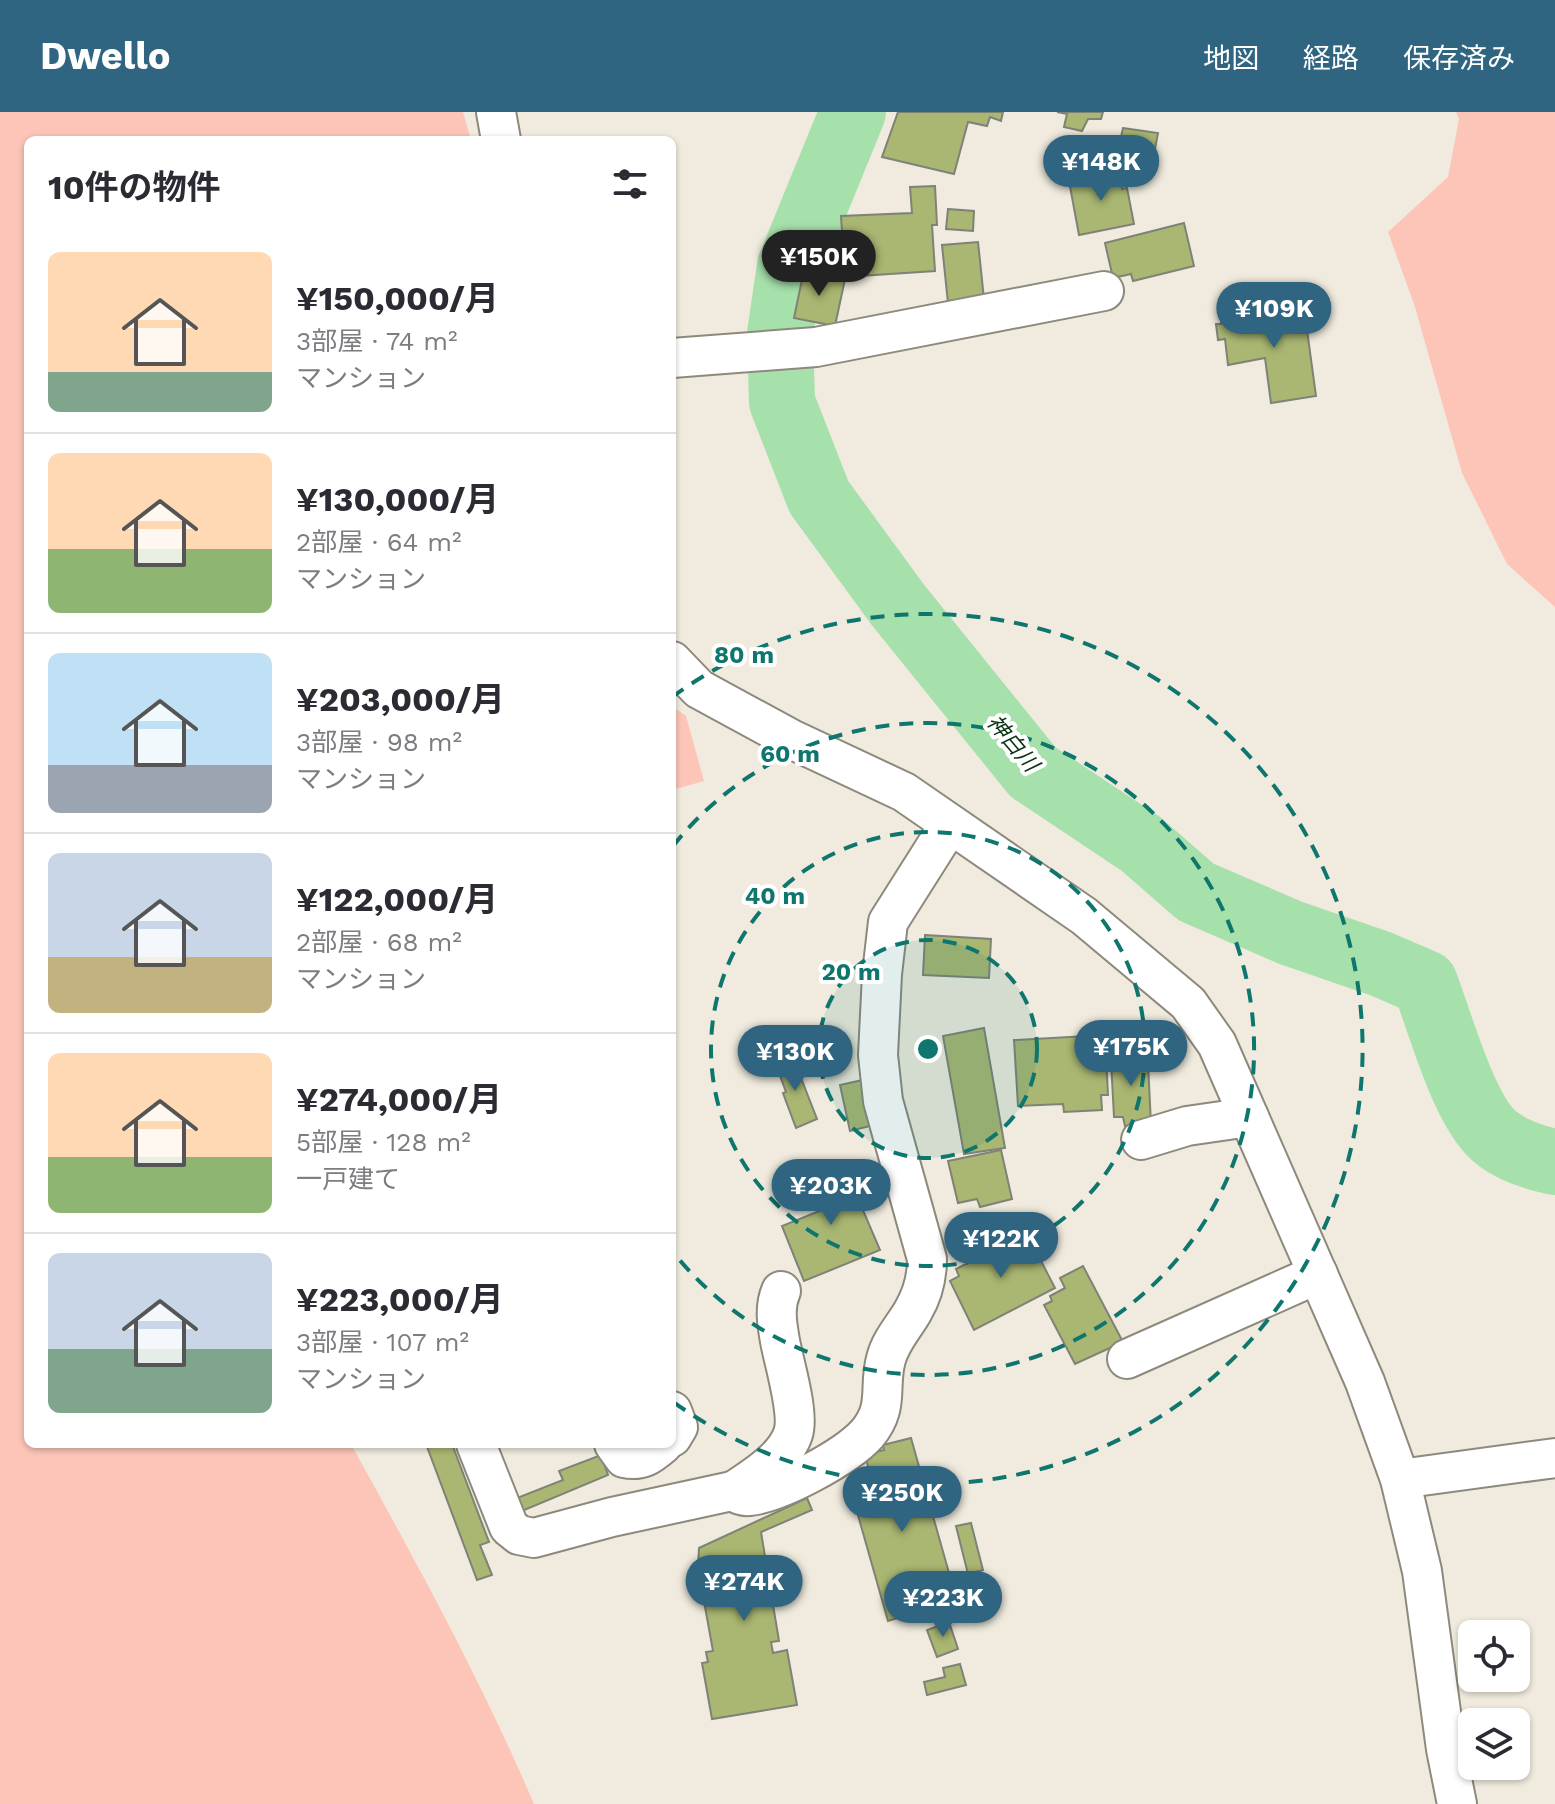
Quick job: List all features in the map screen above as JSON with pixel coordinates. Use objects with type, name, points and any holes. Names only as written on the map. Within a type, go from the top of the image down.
[{"type":"street","points":[[496,112],[500,136]]},
{"type":"street","points":[[676,358],[816,347],[1104,291]]},
{"type":"street","points":[[676,665],[699,689],[791,739],[904,792],[1084,916],[1188,1003],[1217,1044],[1365,1382],[1400,1479],[1422,1571],[1446,1749],[1457,1804]]},
{"type":"street","points":[[732,1491],[749,1497],[818,1472],[866,1435],[880,1413],[885,1387],[885,1360],[927,1279],[927,1259],[918,1220],[883,1101],[878,1055],[881,987],[888,922],[950,824]]},
{"type":"street","points":[[1141,1140],[1187,1126],[1249,1117]]},
{"type":"street","points":[[1127,1359],[1318,1274]]},
{"type":"street","points":[[478,1448],[509,1527],[519,1535],[534,1538],[612,1517],[732,1491],[758,1475],[786,1447],[794,1433],[794,1415],[777,1325],[776,1307],[781,1291]]},
{"type":"street","points":[[617,1448],[624,1458],[635,1460],[647,1457],[658,1448]]},
{"type":"street","points":[[1400,1479],[1555,1458]]},
{"type":"shaded area","points":[[0,112],[463,112],[470,136],[24,136],[24,1448],[353,1448],[470,1667],[534,1804],[0,1804]]},
{"type":"shaded area","points":[[1456,112],[1555,112],[1555,607],[1507,564],[1462,473],[1415,307],[1388,232],[1448,177],[1459,119]]},
{"type":"shaded area","points":[[676,709],[686,716],[704,781],[676,789]]},
{"type":"building","points":[[898,112],[1003,112],[1001,121],[990,117],[987,126],[968,122],[954,174],[882,157]]},
{"type":"building","points":[[1057,112],[1103,112],[1101,119],[1088,119],[1082,131],[1064,127],[1067,114]]},
{"type":"building","points":[[1123,128],[1158,133],[1151,170],[1115,163]]},
{"type":"building","points":[[1119,172],[1122,189],[1127,188],[1134,224],[1079,235],[1069,181]]},
{"type":"building","points":[[935,186],[937,225],[932,225],[935,271],[845,277],[841,216],[912,213],[910,187]]},
{"type":"building","points":[[948,209],[974,211],[973,231],[946,229]]},
{"type":"building","points":[[1184,223],[1194,266],[1133,281],[1131,274],[1113,278],[1105,243]]},
{"type":"building","points":[[817,234],[839,238],[833,262],[812,257]]},
{"type":"building","points":[[978,242],[984,299],[948,303],[942,245]]},
{"type":"building","points":[[804,270],[845,279],[835,326],[794,318]]},
{"type":"building","points":[[1304,308],[1316,396],[1271,403],[1265,358],[1228,365],[1225,339],[1218,340],[1216,324],[1221,324],[1221,320]]},
{"type":"building","points":[[925,935],[991,939],[989,978],[923,975]]},
{"type":"building","points":[[984,1028],[1005,1148],[964,1154],[943,1036]]},
{"type":"building","points":[[1105,1035],[1108,1095],[1101,1095],[1102,1110],[1064,1112],[1063,1104],[1018,1106],[1014,1040]]},
{"type":"building","points":[[1140,1048],[1141,1063],[1148,1062],[1151,1125],[1125,1126],[1123,1117],[1114,1117],[1111,1061],[1115,1061],[1115,1050]]},
{"type":"building","points":[[792,1055],[817,1119],[796,1128],[775,1062]]},
{"type":"building","points":[[867,1079],[878,1124],[850,1131],[840,1085]]},
{"type":"building","points":[[1001,1150],[1012,1199],[980,1207],[977,1199],[958,1203],[948,1161]]},
{"type":"building","points":[[838,1166],[839,1170],[845,1168],[880,1250],[804,1281],[782,1226],[827,1208],[826,1203],[812,1209],[803,1188],[818,1182],[817,1174]]},
{"type":"building","points":[[1025,1230],[1055,1288],[974,1330],[950,1281],[959,1276],[956,1269]]},
{"type":"building","points":[[1083,1266],[1123,1342],[1075,1364],[1044,1305],[1052,1301],[1050,1296],[1065,1288],[1060,1278]]},
{"type":"building","points":[[911,1438],[958,1605],[888,1621],[848,1480],[870,1474],[865,1455],[884,1450],[883,1445]]},
{"type":"building","points":[[428,1448],[454,1448],[489,1542],[480,1545],[492,1575],[477,1580]]},
{"type":"building","points":[[601,1455],[608,1475],[522,1511],[517,1498],[563,1480],[559,1471]]},
{"type":"building","points":[[807,1498],[812,1510],[761,1532],[779,1641],[771,1642],[773,1653],[787,1650],[797,1705],[712,1719],[702,1663],[708,1662],[706,1652],[713,1651],[698,1568],[699,1548]]},
{"type":"building","points":[[971,1523],[983,1570],[968,1574],[956,1526]]},
{"type":"building","points":[[949,1622],[958,1649],[937,1657],[927,1630]]},
{"type":"building","points":[[960,1664],[966,1685],[927,1695],[924,1682],[945,1677],[943,1668]]},
{"type":"waterway","name":"神白川","points":[[853,112],[790,266],[780,334],[782,402],[819,497],[898,605],[1033,772],[1141,844],[1196,892],[1291,933],[1381,964],[1425,983],[1464,1090],[1486,1127],[1511,1147],[1555,1162]]}]
